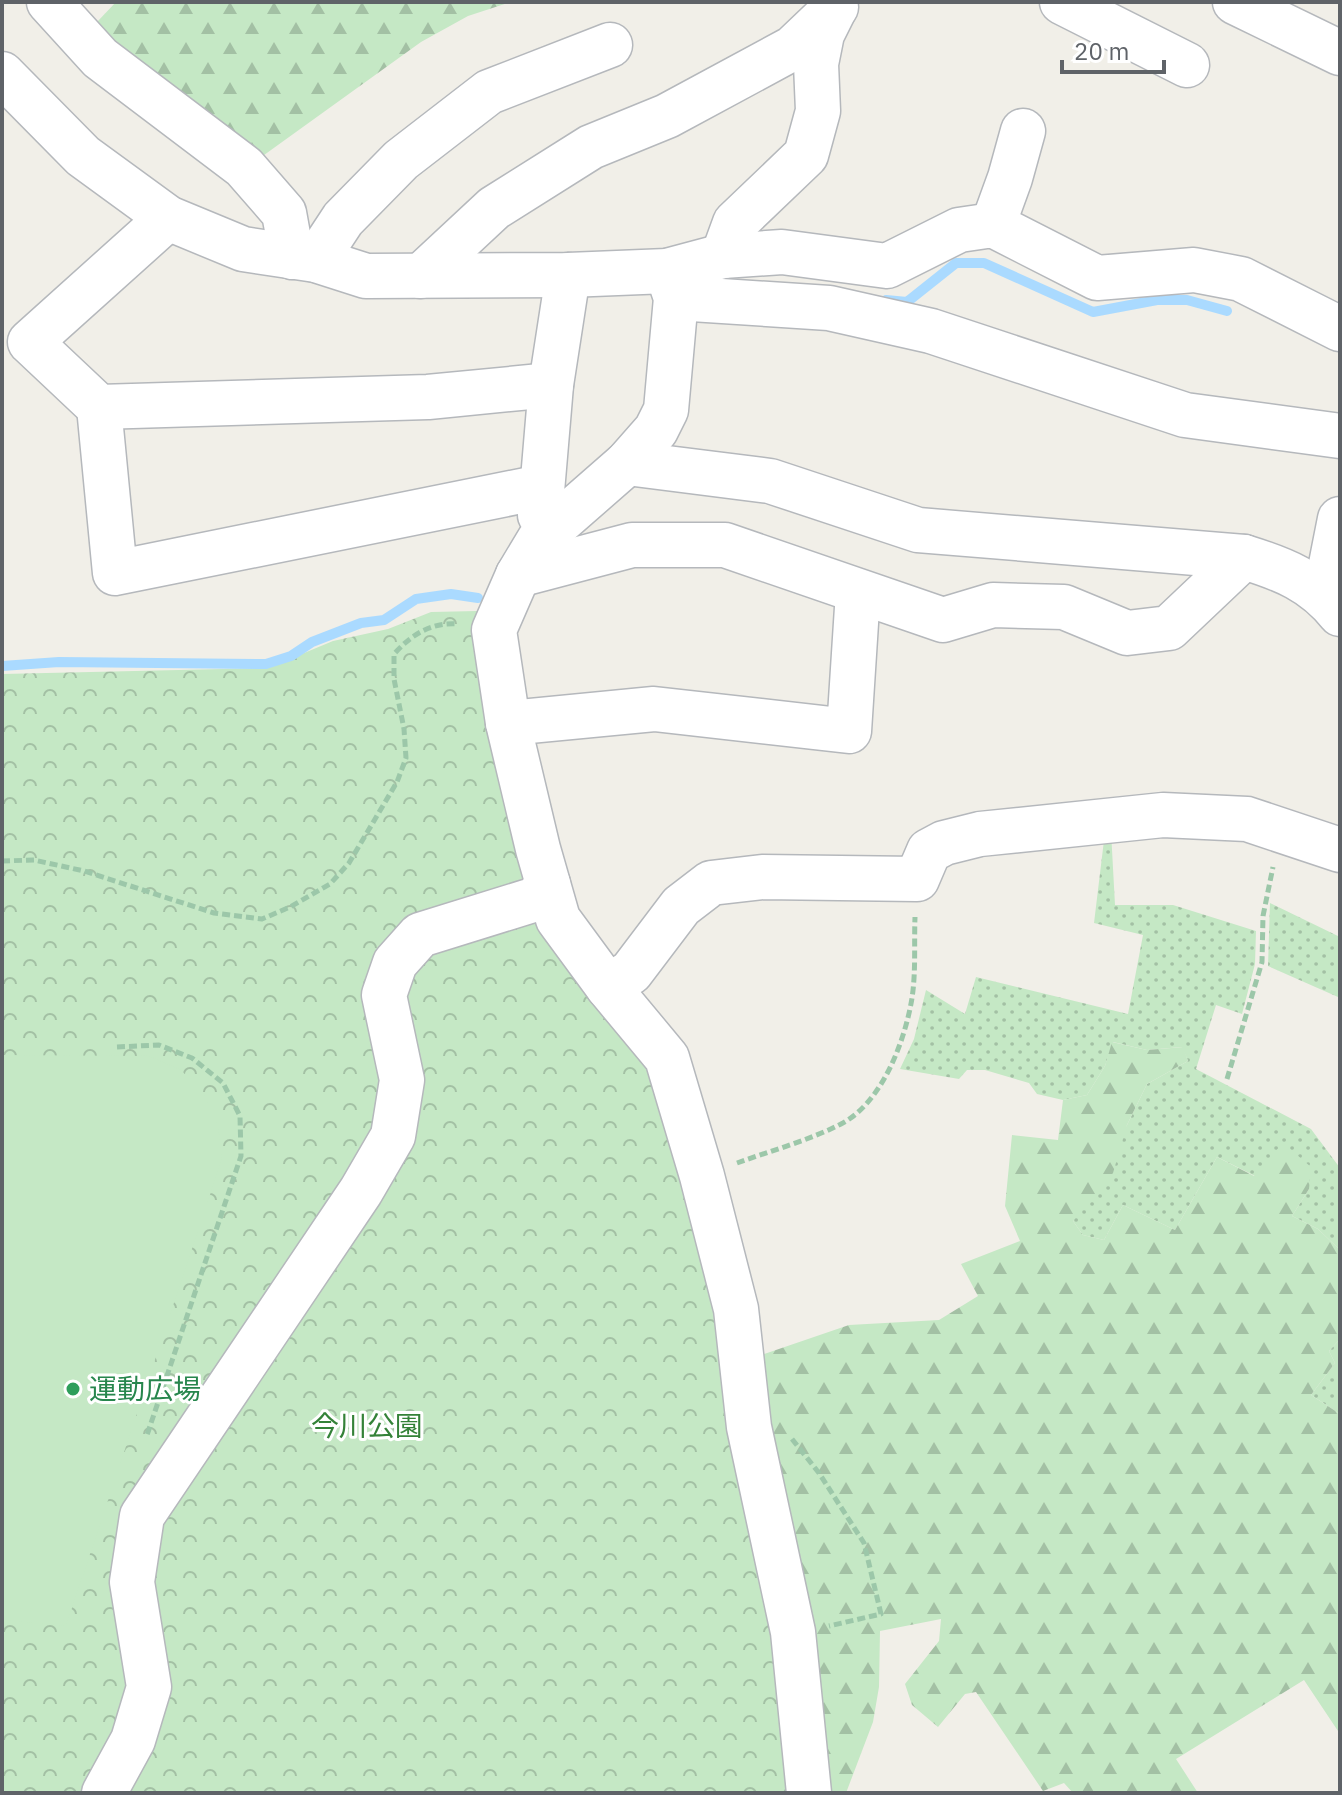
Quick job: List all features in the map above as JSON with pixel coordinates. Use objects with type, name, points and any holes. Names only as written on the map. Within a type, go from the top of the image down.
[{"type":"street","points":[[49,2],[100,58],[244,167],[284,213],[304,258]]},
{"type":"street","points":[[1062,2],[1187,65]]},
{"type":"street","points":[[1235,2],[1340,53]]},
{"type":"street","points":[[421,276],[494,208],[591,147],[667,116],[793,48],[838,5]]},
{"type":"street","points":[[723,256],[735,223],[806,155],[818,111],[816,64],[822,34],[838,5]]},
{"type":"street","points":[[304,258],[401,160],[489,92],[610,45]]},
{"type":"street","points":[[2,74],[83,156],[168,218],[243,249],[304,258],[366,276],[568,275],[672,285],[829,308],[931,331],[1185,415],[1340,436]]},
{"type":"street","points":[[993,225],[1023,131]]},
{"type":"street","points":[[168,218],[16,350],[99,407],[428,397],[551,385]]},
{"type":"street","points":[[672,285],[723,256],[782,252],[887,266],[959,230],[993,225],[1097,278],[1194,270],[1241,279],[1340,329]]},
{"type":"street","points":[[568,275],[529,557],[494,630],[508,723],[558,919],[608,987],[667,1058],[702,1176],[736,1309],[749,1427],[793,1632],[809,1793]]},
{"type":"street","points":[[529,557],[627,463],[656,430],[666,410],[672,285]]},
{"type":"street","points":[[99,407],[115,573],[541,487]]},
{"type":"street","points":[[627,463],[770,481],[918,530],[1244,557],[1284,569],[1333,605]]},
{"type":"street","points":[[1333,605],[1340,519]]},
{"type":"street","points":[[529,557],[632,545],[725,545],[943,620],[993,605],[1064,607],[1127,633],[1169,628],[1244,557]]},
{"type":"street","points":[[508,723],[654,709],[849,731],[858,592]]},
{"type":"street","points":[[608,987],[631,972],[681,906],[711,883],[762,877],[917,879],[929,851],[944,843],[980,834],[1163,815],[1247,819],[1340,850]]},
{"type":"street","points":[[104,1793],[133,1740],[149,1687],[132,1582],[142,1516],[361,1191],[393,1136],[402,1080],[384,995],[395,963],[420,935],[536,899],[548,884]]},
{"type":"path","points":[[2,861],[34,860],[84,871],[214,913],[262,919],[290,907],[330,884],[349,863],[397,782],[406,758],[394,679],[394,654],[411,636],[445,623],[494,630]]},
{"type":"path","points":[[1227,1079],[1262,962],[1263,916],[1281,830]]},
{"type":"path","points":[[702,1176],[842,1124],[869,1104],[899,1044],[912,999],[917,879]]},
{"type":"path","points":[[117,1047],[159,1045],[192,1058],[223,1083],[240,1116],[241,1156],[145,1439]]},
{"type":"path","points":[[749,1427],[787,1433],[819,1473],[864,1543],[881,1614],[815,1629]]},
{"type":"green space","points":[[116,2],[511,2],[468,16],[421,42],[253,163],[124,58],[97,22]]},
{"type":"green space","name":"今川公園","points":[[477,611],[485,614],[536,899],[663,1063],[694,1189],[777,1645],[792,1793],[2,1793],[2,674],[268,668],[333,641],[388,629],[431,612]]},
{"type":"green space","points":[[1111,831],[1115,905],[1173,905],[1256,931],[1255,964],[1242,1014],[1216,1005],[1196,1069],[1311,1129],[1340,1168],[1340,1250],[1318,1229],[1292,1216],[1309,1189],[1255,1176],[1217,1157],[1175,1230],[1123,1205],[1104,1240],[1083,1235],[1073,1221],[1147,1084],[1188,1061],[1182,1047],[1147,1050],[1113,1042],[1105,1066],[1087,1095],[1063,1100],[1037,1094],[1029,1083],[985,1070],[967,1070],[959,1079],[900,1069],[914,1039],[926,990],[965,1014],[976,977],[1128,1014],[1143,935],[1094,923],[1105,832]]},
{"type":"green space","points":[[1270,903],[1340,937],[1338,997],[1268,966]]},
{"type":"green space","points":[[1112,1042],[1147,1050],[1183,1047],[1188,1061],[1147,1084],[1127,1125],[1113,1173],[1073,1221],[1083,1235],[1104,1240],[1123,1205],[1175,1230],[1217,1157],[1254,1176],[1283,1143],[1311,1167],[1309,1189],[1292,1216],[1318,1229],[1340,1250],[1340,1339],[1329,1351],[1335,1363],[1311,1395],[1340,1414],[1340,1734],[1304,1680],[1176,1759],[1198,1793],[1073,1793],[1064,1783],[1043,1791],[976,1692],[965,1694],[938,1727],[912,1705],[905,1684],[939,1641],[941,1619],[880,1631],[879,1687],[873,1722],[846,1793],[827,1793],[761,1355],[849,1325],[939,1320],[978,1296],[961,1264],[1020,1241],[1005,1206],[1012,1135],[1058,1140],[1063,1100],[1087,1095],[1105,1066]]},
{"type":"green space","name":"運動広場","points":[[2,1055],[149,1056],[181,1070],[204,1095],[218,1126],[222,1159],[66,1626],[2,1620]]},
{"type":"green space","points":[[1340,1339],[1340,1414],[1311,1395],[1335,1363],[1329,1351]]},
{"type":"waterway","points":[[886,300],[907,302],[956,263],[984,263],[1093,312],[1157,300],[1187,300],[1227,311]]},
{"type":"waterway","points":[[2,666],[59,662],[266,664],[291,656],[312,642],[361,623],[384,620],[416,599],[451,594],[478,598]]},
{"type":"place","name":"運動広場","points":[[73,1389]]}]
